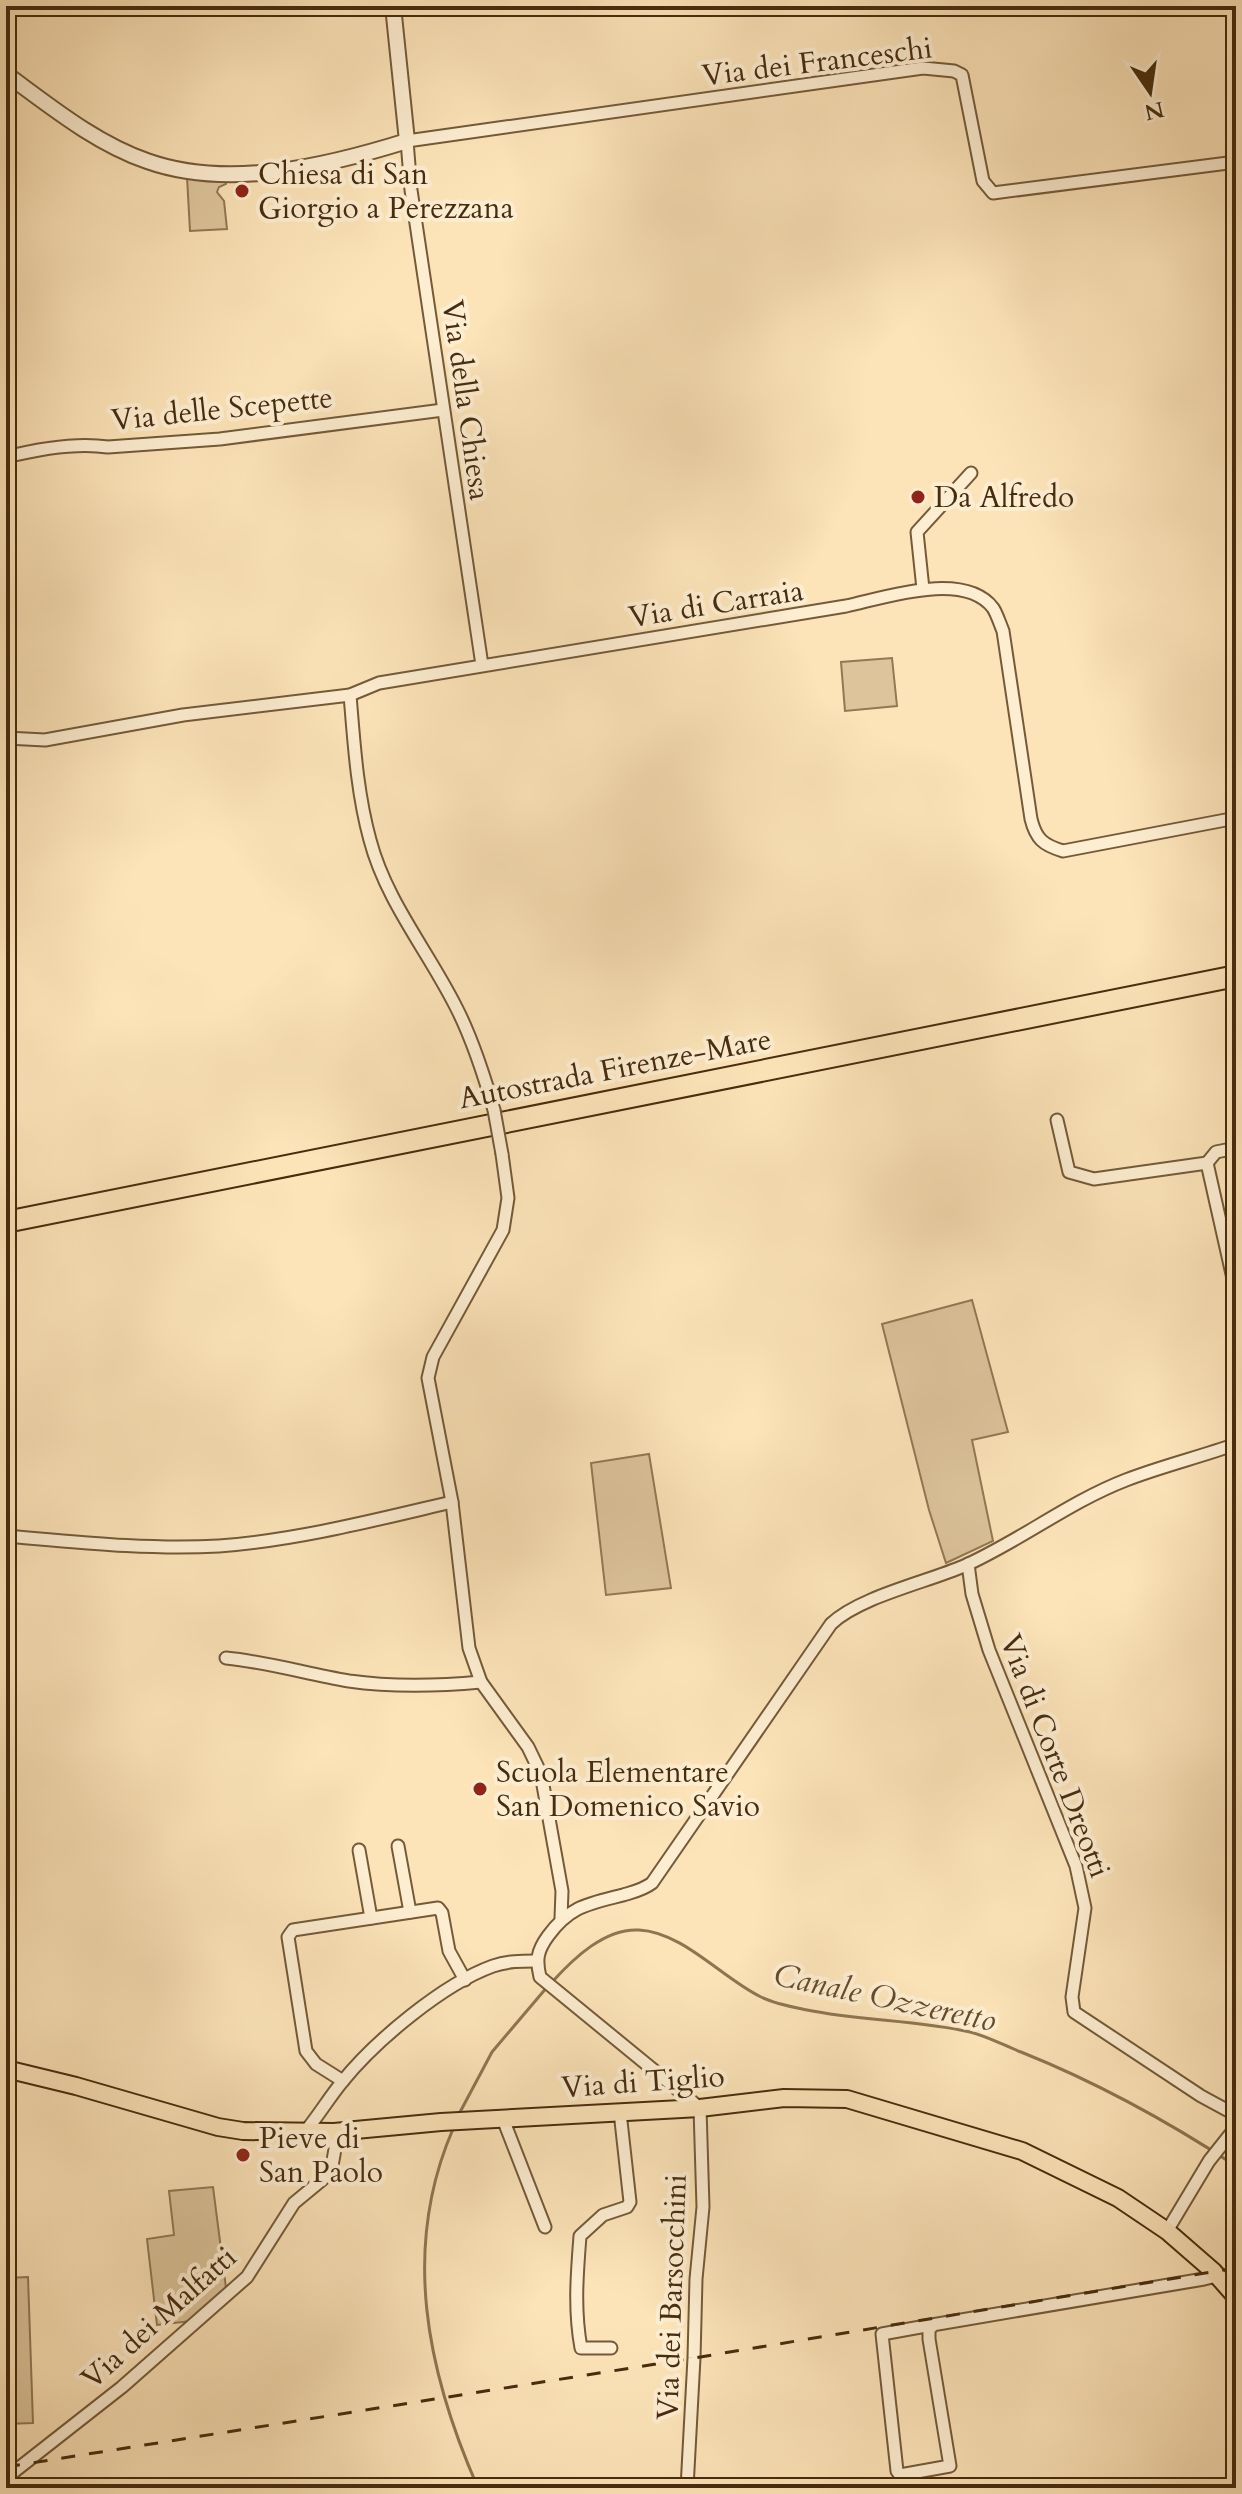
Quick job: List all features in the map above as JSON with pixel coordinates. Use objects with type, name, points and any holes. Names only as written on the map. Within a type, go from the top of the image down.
[{"type":"highway","name":"Autostrada Firenze-Mare","points":[[6,1222],[1236,976]]},
{"type":"highway","name":"Autostrada Firenze-Mare","points":[[6,1236],[1236,990]]},
{"type":"main road","name":"Via di Tiglio","points":[[6,2069],[218,2127],[243,2131],[334,2132],[441,2122],[700,2108],[784,2098],[847,2099],[1022,2151],[1118,2198],[1167,2231],[1236,2297]]},
{"type":"street","points":[[6,74],[73,122],[147,161],[188,171],[271,173],[367,154],[407,141],[393,6]]},
{"type":"street","name":"Via dei Franceschi","points":[[407,141],[923,68],[954,71],[962,75],[983,181],[993,193],[1236,162]]},
{"type":"street","name":"Via della Chiesa","points":[[407,141],[411,190],[482,665]]},
{"type":"street","name":"Via delle Scepette","points":[[6,457],[93,444],[108,447],[220,439],[443,410]]},
{"type":"street","points":[[923,589],[917,532],[971,473]]},
{"type":"street","name":"Via di Carraia","points":[[6,738],[45,740],[183,715],[350,695],[379,683],[815,612],[923,589],[946,588],[976,595],[992,607],[1003,631],[1031,819],[1036,837],[1047,847],[1063,851],[1236,818]]},
{"type":"street","points":[[350,695],[355,759],[370,841],[392,896],[456,1006],[479,1059],[494,1110],[502,1154],[508,1198],[503,1230],[433,1357],[428,1378],[452,1502],[469,1648],[481,1682],[528,1747],[541,1774],[562,1891],[561,1918]]},
{"type":"street","points":[[1057,1120],[1069,1172],[1094,1179],[1207,1163],[1216,1152],[1236,1148]]},
{"type":"street","points":[[1207,1163],[1236,1292]]},
{"type":"street","points":[[700,2108],[540,1977],[536,1961],[540,1947],[561,1918],[575,1909],[641,1890],[652,1883],[840,1615],[968,1564],[1124,1480],[1236,1444]]},
{"type":"street","points":[[6,1536],[93,1544],[215,1546],[331,1530],[452,1502]]},
{"type":"street","name":"Via di Corte Dreotti","points":[[968,1564],[972,1594],[989,1650],[1076,1866],[1085,1908],[1072,1997],[1074,2012],[1201,2096],[1236,2115]]},
{"type":"street","points":[[226,1658],[267,1662],[376,1684],[481,1682]]},
{"type":"street","points":[[398,1846],[410,1912]]},
{"type":"street","points":[[359,1850],[371,1918]]},
{"type":"street","points":[[343,2081],[316,2064],[306,2051],[288,1937],[293,1930],[438,1908],[442,1913],[449,1951],[465,1980]]},
{"type":"street","points":[[305,2132],[343,2081],[397,2027],[465,1980],[498,1964],[536,1961]]},
{"type":"street","name":"Via dei Barsocchini","points":[[687,2488],[696,2279],[703,2207],[700,2108]]},
{"type":"street","points":[[611,2348],[581,2348],[576,2319],[577,2279],[580,2236],[603,2215],[627,2207],[630,2202],[620,2112]]},
{"type":"street","points":[[503,2119],[545,2227]]},
{"type":"street","points":[[1167,2231],[1209,2161],[1236,2127]]},
{"type":"street","name":"Via dei Malfatti","points":[[6,2478],[122,2387],[247,2277],[294,2203],[323,2179],[332,2166],[334,2132]]},
{"type":"street","points":[[933,2325],[929,2330],[929,2339],[950,2466],[900,2475],[897,2471],[882,2334],[933,2325],[1217,2276]]},
{"type":"shaded area","points":[[187,177],[225,178],[226,184],[219,187],[217,192],[224,201],[227,229],[190,231]]},
{"type":"shaded area","points":[[892,658],[897,706],[845,711],[841,662]]},
{"type":"shaded area","points":[[972,1300],[1008,1432],[972,1440],[993,1541],[946,1563],[929,1510],[882,1324]]},
{"type":"shaded area","points":[[649,1454],[671,1588],[606,1595],[591,1463]]},
{"type":"shaded area","points":[[213,2187],[226,2288],[191,2321],[157,2325],[147,2239],[174,2235],[169,2191]]},
{"type":"shaded area","points":[[28,2277],[33,2423],[6,2424],[6,2278]]},
{"type":"waterway","name":"Canale Ozzeretto","points":[[553,1981],[580,1954],[602,1939],[626,1931],[655,1933],[687,1947],[747,1989],[778,2003],[827,2014],[950,2028],[989,2039],[1104,2090],[1236,2166]]},
{"type":"waterway","name":"Canale Ozzeretto","points":[[459,2114],[492,2052],[548,1986]]},
{"type":"waterway","name":"Canale Ozzeretto","points":[[453,2129],[437,2174],[428,2219],[425,2265],[427,2310],[445,2400],[478,2488]]},
{"type":"railway","points":[[6,2467],[1236,2268]]},
{"type":"place","name":"Chiesa di San Giorgio a Perezzana","points":[[242,191]]},
{"type":"place","name":"Da Alfredo","points":[[918,497]]},
{"type":"place","name":"Scuola Elementare San Domenico Savio","points":[[480,1789]]},
{"type":"place","name":"Pieve di San Paolo","points":[[243,2155]]}]
